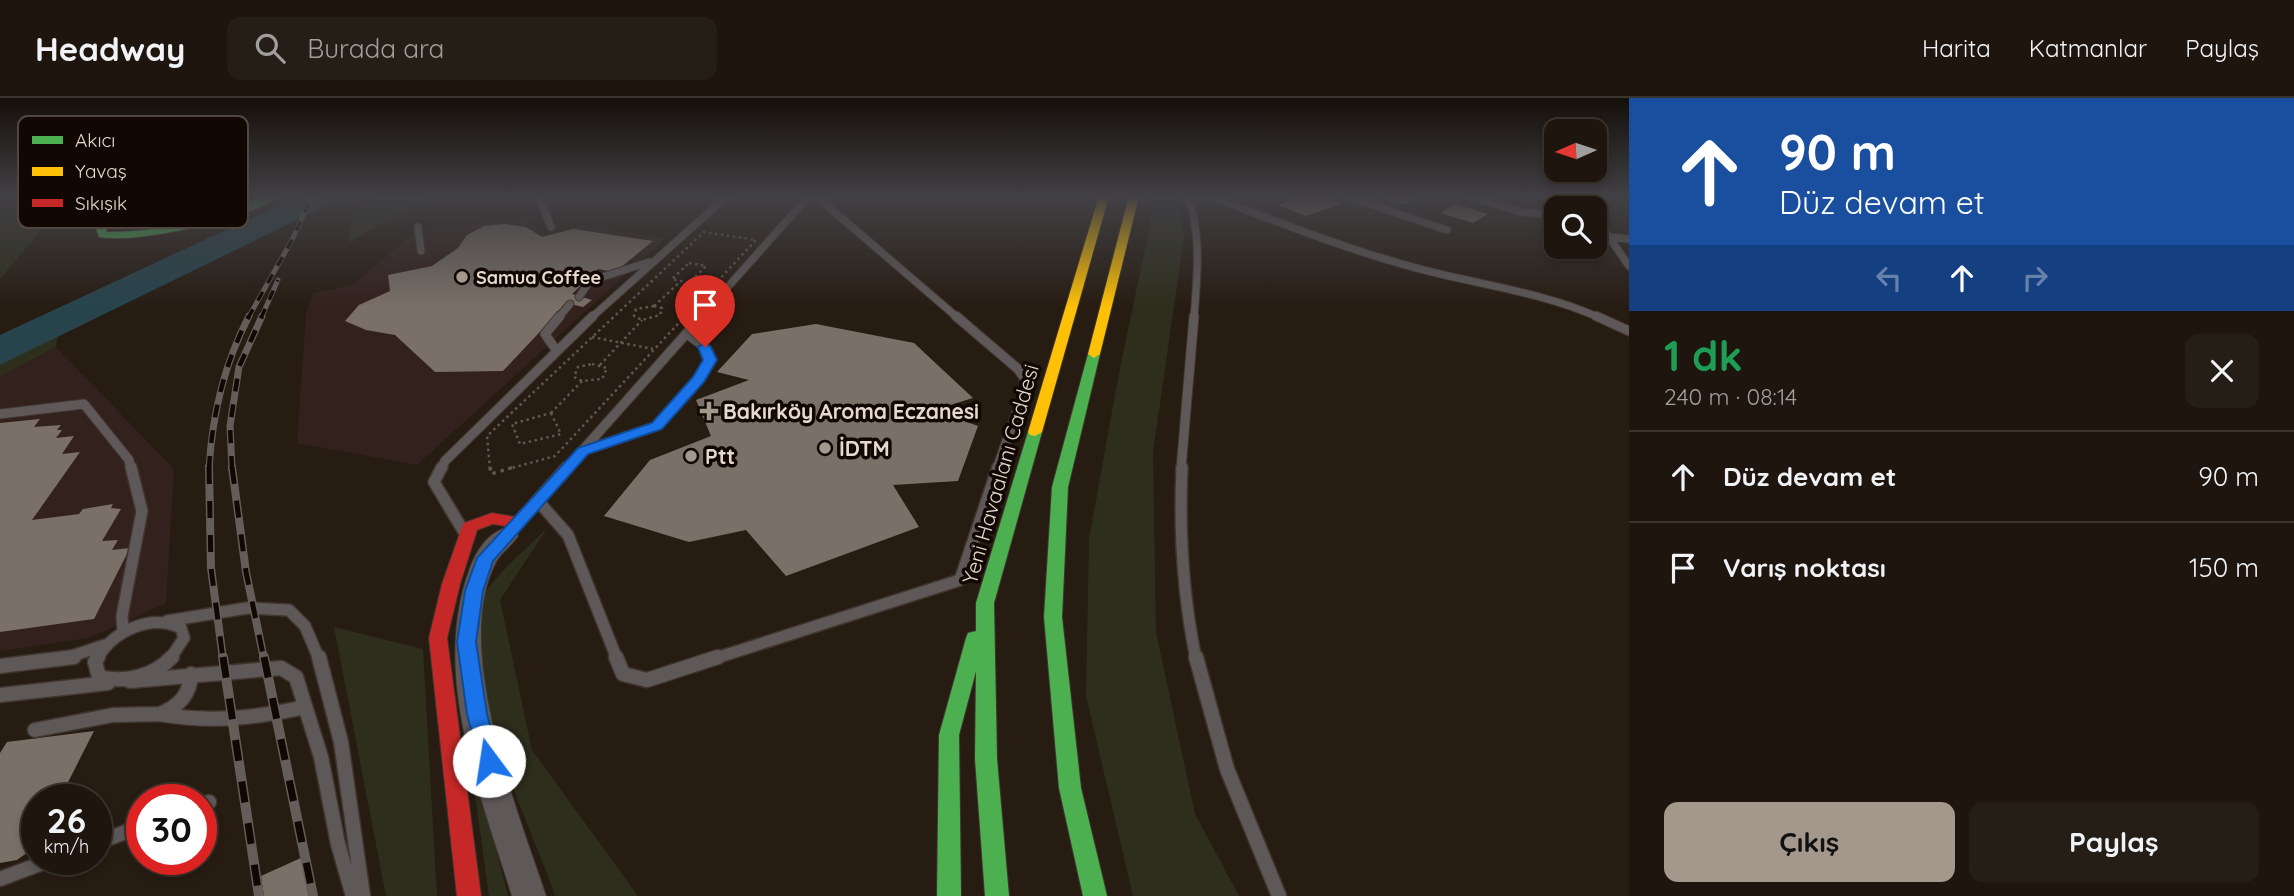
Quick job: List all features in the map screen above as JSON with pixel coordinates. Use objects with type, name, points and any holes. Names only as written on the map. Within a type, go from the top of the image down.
[{"type":"main road","points":[[102,233],[143,233]]},
{"type":"main road","name":"Yeni Havaalanı Caddesi","points":[[997,896],[986,759],[985,603],[1093,233]]},
{"type":"main road","points":[[1095,896],[1070,788],[1053,617],[1060,487],[1125,233]]},
{"type":"main road","points":[[469,896],[438,638],[470,527],[491,518],[510,519],[515,522],[509,532]]},
{"type":"main road","points":[[949,896],[949,735],[985,603]]},
{"type":"street","points":[[509,532],[486,558],[480,573],[474,591],[466,642],[477,714],[529,896]]},
{"type":"lane","points":[[419,233],[421,251]]},
{"type":"lane","points":[[466,538],[461,524],[433,482],[445,461],[474,429],[556,350],[684,233]]},
{"type":"lane","points":[[509,532],[776,233]]},
{"type":"lane","points":[[538,501],[568,534],[623,674],[647,680],[960,580],[1027,382],[1018,369],[859,233]]},
{"type":"lane","points":[[1197,233],[1180,509],[1184,587],[1203,685],[1218,738],[1242,807],[1279,896]]},
{"type":"lane","points":[[1308,233],[1443,275],[1572,305],[1629,331]]},
{"type":"lane","points":[[1607,234],[1629,266]]},
{"type":"lane","points":[[1609,237],[1629,239]]},
{"type":"lane","points":[[579,297],[590,281],[653,260]]},
{"type":"lane","points":[[556,350],[545,334],[570,304]]},
{"type":"lane","points":[[583,451],[657,426],[699,379],[710,360],[705,347],[687,334]]},
{"type":"lane","points":[[0,414],[84,404],[129,460],[142,511],[122,616],[123,632]]},
{"type":"lane","points":[[0,666],[72,658],[145,623],[271,607],[289,610],[305,624],[319,661],[344,761],[363,896]]},
{"type":"lane","points":[[108,643],[100,653],[95,670],[107,681],[124,681],[161,668],[181,648],[183,629],[167,621]]},
{"type":"lane","points":[[0,695],[75,684],[281,668],[296,677],[321,757],[338,844],[353,896]]},
{"type":"lane","points":[[160,714],[185,699],[192,688],[191,674]]},
{"type":"lane","points":[[35,730],[106,715],[136,712],[190,721],[271,716],[305,707]]},
{"type":"lane","points":[[0,879],[21,871]]},
{"type":"path","points":[[703,233],[486,436],[491,474],[555,456],[756,240],[712,233]]},
{"type":"path","points":[[689,262],[706,266],[689,283],[681,281],[672,279],[689,262]]},
{"type":"path","points":[[654,306],[681,281]]},
{"type":"path","points":[[600,365],[642,320],[660,316],[662,309],[654,306],[636,309],[634,316],[642,320]]},
{"type":"path","points":[[573,334],[668,354]]},
{"type":"path","points":[[584,364],[607,368],[602,379],[582,381],[575,377],[578,368],[584,364]]},
{"type":"path","points":[[551,413],[561,434],[520,444],[512,424],[551,413],[582,381]]},
{"type":"shaded area","points":[[414,233],[632,233],[666,238],[417,465],[297,443],[306,314],[313,293],[352,285]]},
{"type":"shaded area","points":[[56,347],[174,469],[166,603],[89,638],[0,651],[0,377]]},
{"type":"green space","points":[[0,233],[39,233],[0,279]]},
{"type":"green space","points":[[349,233],[365,233],[348,243]]},
{"type":"green space","points":[[1148,233],[1183,233],[1153,452],[1156,632],[1195,814],[1239,896],[1133,896],[1086,696],[1089,539],[1118,378]]},
{"type":"green space","points":[[58,334],[56,347],[0,377],[0,365]]},
{"type":"green space","points":[[548,527],[500,600],[532,750],[638,896],[555,896],[497,743],[484,699],[476,658],[476,622],[485,593]]},
{"type":"green space","points":[[334,627],[423,649],[437,896],[386,896]]},
{"type":"green space","points":[[466,730],[508,896],[489,896]]},
{"type":"water","points":[[219,233],[270,233],[0,365],[0,335]]},
{"type":"building","points":[[536,233],[542,237],[557,233],[601,233],[653,241],[615,272],[598,269],[572,294],[592,300],[583,307],[567,303],[503,371],[435,372],[395,335],[366,330],[345,321],[359,305],[390,291],[388,275],[432,266],[458,248],[467,235]]},
{"type":"building","name":"İDTM","points":[[816,324],[914,343],[973,398],[934,410],[978,426],[958,481],[893,485],[919,527],[786,576],[746,530],[689,542],[604,516],[650,460],[711,436],[696,400],[749,380],[717,372],[752,334]]},
{"type":"building","points":[[40,419],[34,427],[61,425],[57,430],[62,430],[56,438],[74,436],[62,454],[80,452],[32,520],[79,514],[83,509],[113,504],[111,508],[121,509],[102,541],[118,540],[112,550],[130,548],[94,619],[0,632],[0,423]]},
{"type":"building","points":[[94,731],[67,784],[21,784],[21,857],[0,863],[0,753],[7,742]]},
{"type":"building","points":[[303,857],[311,896],[264,896],[261,876]]},
{"type":"railway","points":[[248,318],[295,233]]},
{"type":"railway","points":[[261,318],[278,280]]},
{"type":"railway","points":[[232,469],[230,426],[239,367],[262,316]]},
{"type":"railway","points":[[209,469],[213,429],[221,391],[248,318]]},
{"type":"railway","points":[[232,467],[246,572],[264,659]]},
{"type":"railway","points":[[209,469],[211,568],[223,659]]},
{"type":"railway","points":[[223,657],[259,896]]},
{"type":"railway","points":[[264,657],[313,896]]},
{"type":"traffic: fast","points":[[102,233],[145,233]]},
{"type":"traffic: fast","points":[[1094,354],[1060,487],[1053,617],[1070,788],[1095,896]]},
{"type":"traffic: fast","points":[[997,896],[986,759],[985,603],[1035,432]]},
{"type":"traffic: fast","points":[[949,896],[949,735],[975,638]]},
{"type":"traffic: slow","points":[[1035,432],[1093,233]]},
{"type":"traffic: slow","points":[[1094,354],[1125,233]]},
{"type":"traffic: jam","points":[[469,896],[438,638],[451,584],[470,527],[492,518],[515,522],[512,529]]},
{"type":"place","name":"Samua Coffee","points":[[462,277]]},
{"type":"place","name":"Bakırköy Aroma Eczanesi","points":[[709,411]]},
{"type":"place","name":"İDTM","points":[[825,448]]},
{"type":"place","name":"Ptt","points":[[691,456]]},
{"type":"route","points":[[489,761],[477,714],[466,642],[474,591],[486,558],[583,451],[657,426],[699,379],[710,360],[705,347]]}]
